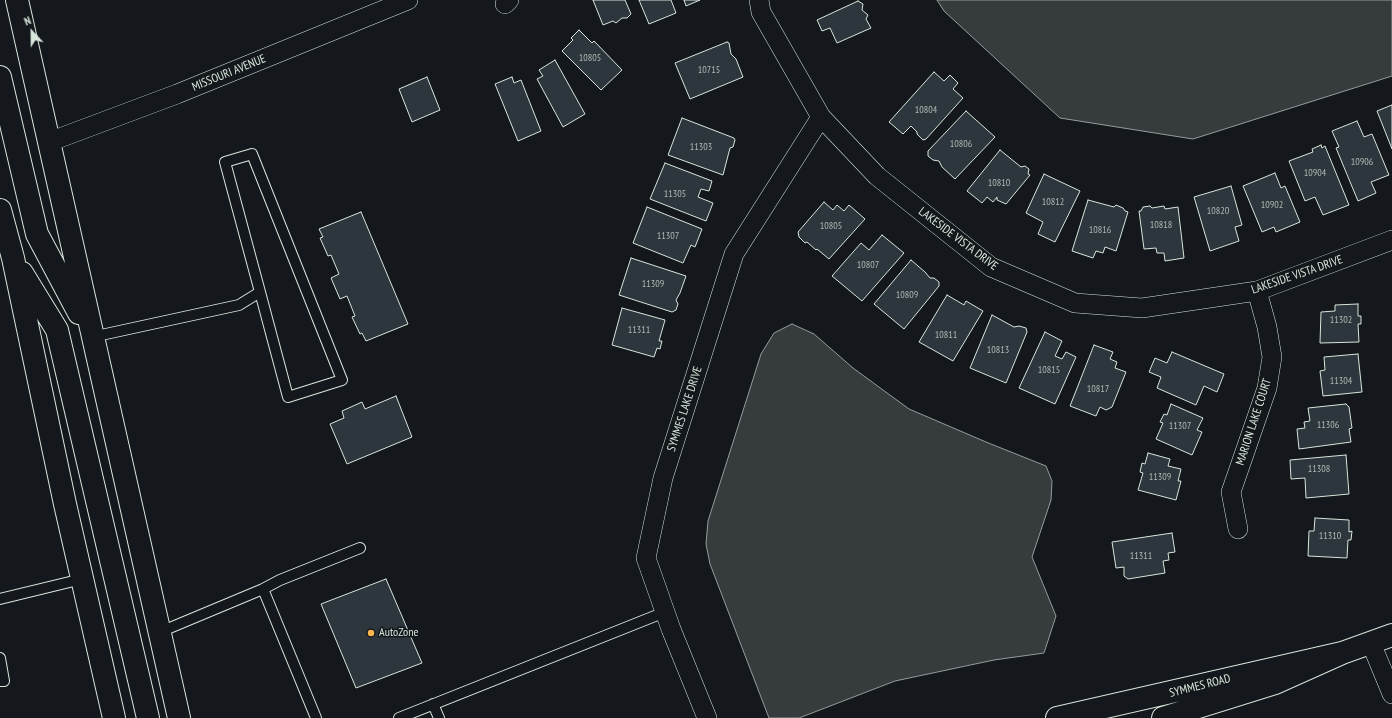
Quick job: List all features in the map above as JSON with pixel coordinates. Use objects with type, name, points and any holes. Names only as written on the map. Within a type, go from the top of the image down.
[{"type":"main road","points":[[17,0],[179,718]]},
{"type":"main road","points":[[0,77],[37,234],[92,337]]},
{"type":"main road","points":[[0,210],[13,258],[82,579],[114,718]]},
{"type":"main road","points":[[13,258],[57,330],[148,718]]},
{"type":"main road","name":"SYMMES ROAD","points":[[1163,718],[1275,683],[1342,653],[1392,635]]},
{"type":"main road","name":"SYMMES ROAD","points":[[1057,718],[1342,653]]},
{"type":"street","name":"MISSOURI AVENUE","points":[[49,142],[177,94],[408,0]]},
{"type":"street","name":"LAKESIDE VISTA DRIVE","points":[[759,0],[761,12],[820,118],[877,176],[991,267],[1075,303],[1142,308],[1257,291],[1392,240]]},
{"type":"street","name":"SYMMES LAKE DRIVE","points":[[707,718],[665,612],[646,558],[665,471],[734,254],[820,118]]},
{"type":"street","name":"MARION LAKE COURT","points":[[1238,529],[1231,492],[1266,388],[1272,357],[1267,326],[1257,291]]},
{"type":"street","points":[[1371,643],[1392,694]]},
{"type":"lane","points":[[252,154],[342,380],[288,397],[260,292],[225,162],[252,154]]},
{"type":"lane","points":[[92,337],[239,305],[260,292]]},
{"type":"lane","points":[[160,632],[263,589],[280,580],[360,548]]},
{"type":"lane","points":[[0,599],[82,579]]},
{"type":"lane","points":[[263,589],[316,718]]},
{"type":"lane","points":[[399,718],[665,612]]},
{"type":"lane","points":[[0,658],[4,680],[0,681]]},
{"type":"lane","points":[[434,704],[439,718]]},
{"type":"shaded area","points":[[937,0],[1392,0],[1392,76],[1193,139],[1060,118],[944,11]]},
{"type":"shaded area","points":[[792,324],[814,334],[853,368],[909,409],[1046,466],[1052,481],[1051,500],[1032,557],[1056,616],[1044,653],[994,660],[895,681],[799,718],[769,718],[710,564],[706,544],[708,521],[761,354],[774,333]]},
{"type":"building","points":[[593,0],[625,0],[631,14],[627,18],[622,18],[616,23],[613,21],[603,25]]},
{"type":"building","points":[[639,0],[671,0],[676,13],[649,24]]},
{"type":"building","points":[[684,0],[700,0],[686,6]]},
{"type":"building","points":[[858,1],[863,4],[862,10],[868,15],[866,19],[871,28],[837,43],[830,28],[822,31],[817,20]]},
{"type":"building","points":[[579,30],[592,43],[594,41],[622,70],[601,90],[562,51],[573,40],[571,38]]},
{"type":"building","points":[[727,42],[729,43],[731,54],[736,59],[743,77],[690,99],[675,63]]},
{"type":"building","points":[[555,60],[585,114],[563,127],[537,79],[543,76],[539,70]]},
{"type":"building","points":[[934,72],[944,81],[950,75],[958,83],[953,89],[963,98],[926,139],[923,140],[911,126],[903,134],[889,122]]},
{"type":"building","points":[[427,77],[440,110],[412,122],[399,89]]},
{"type":"building","points":[[512,77],[514,83],[521,80],[541,131],[518,141],[495,84]]},
{"type":"building","points":[[1392,105],[1392,149],[1377,111]]},
{"type":"building","points":[[966,111],[995,137],[955,179],[942,167],[939,161],[933,160],[928,156],[928,151]]},
{"type":"building","points":[[682,118],[734,138],[735,140],[733,147],[730,148],[723,175],[668,155]]},
{"type":"building","points":[[1357,121],[1364,137],[1372,134],[1389,175],[1371,182],[1376,193],[1358,201],[1336,148],[1339,147],[1332,131]]},
{"type":"building","points":[[1321,145],[1322,148],[1325,146],[1349,205],[1323,215],[1315,197],[1305,201],[1289,161],[1313,152],[1312,149]]},
{"type":"building","points":[[1000,150],[1021,167],[1025,166],[1029,169],[1028,174],[1030,175],[1006,204],[997,200],[997,197],[993,202],[987,197],[982,203],[967,191]]},
{"type":"building","points":[[665,163],[712,181],[709,191],[701,189],[698,197],[713,203],[706,221],[650,199]]},
{"type":"building","points":[[1275,173],[1281,188],[1285,186],[1300,222],[1276,232],[1274,227],[1262,232],[1243,186]]},
{"type":"building","points":[[1044,174],[1080,191],[1055,242],[1038,234],[1043,222],[1026,213]]},
{"type":"building","points":[[1231,186],[1242,225],[1235,227],[1239,241],[1210,251],[1194,197]]},
{"type":"building","points":[[1088,200],[1114,207],[1116,205],[1128,212],[1116,251],[1105,247],[1103,253],[1096,251],[1093,258],[1072,251]]},
{"type":"building","points":[[824,202],[833,210],[837,205],[844,211],[849,205],[865,219],[829,259],[807,242],[805,243],[799,237],[798,232]]},
{"type":"building","points":[[1150,206],[1152,208],[1164,206],[1165,209],[1178,207],[1184,258],[1165,261],[1164,253],[1157,253],[1156,248],[1144,249],[1139,211],[1141,211],[1143,207]]},
{"type":"building","points":[[647,207],[702,229],[695,247],[691,245],[683,263],[633,243]]},
{"type":"building","points":[[361,212],[408,324],[366,341],[362,333],[360,334],[352,317],[355,316],[347,296],[340,299],[331,278],[339,274],[331,255],[328,256],[320,238],[323,237],[319,229]]},
{"type":"building","points":[[882,235],[904,253],[862,301],[832,276],[861,243],[869,250]]},
{"type":"building","points":[[631,258],[686,276],[676,300],[678,304],[676,310],[672,312],[619,295]]},
{"type":"building","points":[[911,260],[930,278],[934,278],[939,282],[939,286],[904,329],[874,304]]},
{"type":"building","points":[[947,295],[964,305],[966,301],[983,311],[953,361],[919,342]]},
{"type":"building","points":[[1358,304],[1358,316],[1361,316],[1361,324],[1358,324],[1359,342],[1320,343],[1321,312],[1335,311],[1335,305]]},
{"type":"building","points":[[622,308],[665,320],[659,341],[662,341],[660,349],[657,348],[654,357],[612,345]]},
{"type":"building","points":[[992,315],[1014,327],[1019,326],[1026,328],[1027,332],[1006,383],[970,368]]},
{"type":"building","points":[[1045,332],[1062,341],[1055,356],[1062,359],[1066,352],[1076,357],[1055,404],[1019,388]]},
{"type":"building","points":[[1094,345],[1113,352],[1110,359],[1117,362],[1115,368],[1126,372],[1112,407],[1106,410],[1100,407],[1096,416],[1070,406]]},
{"type":"building","points":[[1172,352],[1224,374],[1217,392],[1204,386],[1196,405],[1157,388],[1161,377],[1149,372],[1155,358],[1167,363]]},
{"type":"building","points":[[1358,354],[1362,392],[1323,396],[1320,371],[1325,370],[1324,357]]},
{"type":"building","points":[[396,396],[412,437],[347,464],[330,424],[344,418],[342,411],[362,402],[365,409]]},
{"type":"building","points":[[1171,404],[1203,418],[1197,430],[1202,432],[1192,455],[1156,439],[1163,423],[1160,422],[1164,414],[1167,415]]},
{"type":"building","points":[[1346,404],[1349,407],[1352,428],[1349,429],[1351,442],[1299,449],[1297,429],[1305,428],[1304,422],[1310,421],[1308,408]]},
{"type":"building","points":[[1148,453],[1170,459],[1168,466],[1181,469],[1178,481],[1181,481],[1176,500],[1138,490],[1143,473],[1140,472],[1142,463],[1145,464]]},
{"type":"building","points":[[1346,455],[1349,494],[1306,498],[1305,478],[1291,479],[1290,460]]},
{"type":"building","points":[[1315,518],[1349,520],[1349,532],[1352,531],[1351,540],[1348,540],[1347,558],[1308,556],[1309,531],[1314,531]]},
{"type":"building","points":[[1172,533],[1175,552],[1168,553],[1169,560],[1163,561],[1165,573],[1128,579],[1124,576],[1124,567],[1116,568],[1112,542]]},
{"type":"building","name":"AutoZone","points":[[386,579],[422,663],[356,688],[321,604]]},
{"type":"place","name":"AutoZone","points":[[371,633]]}]
